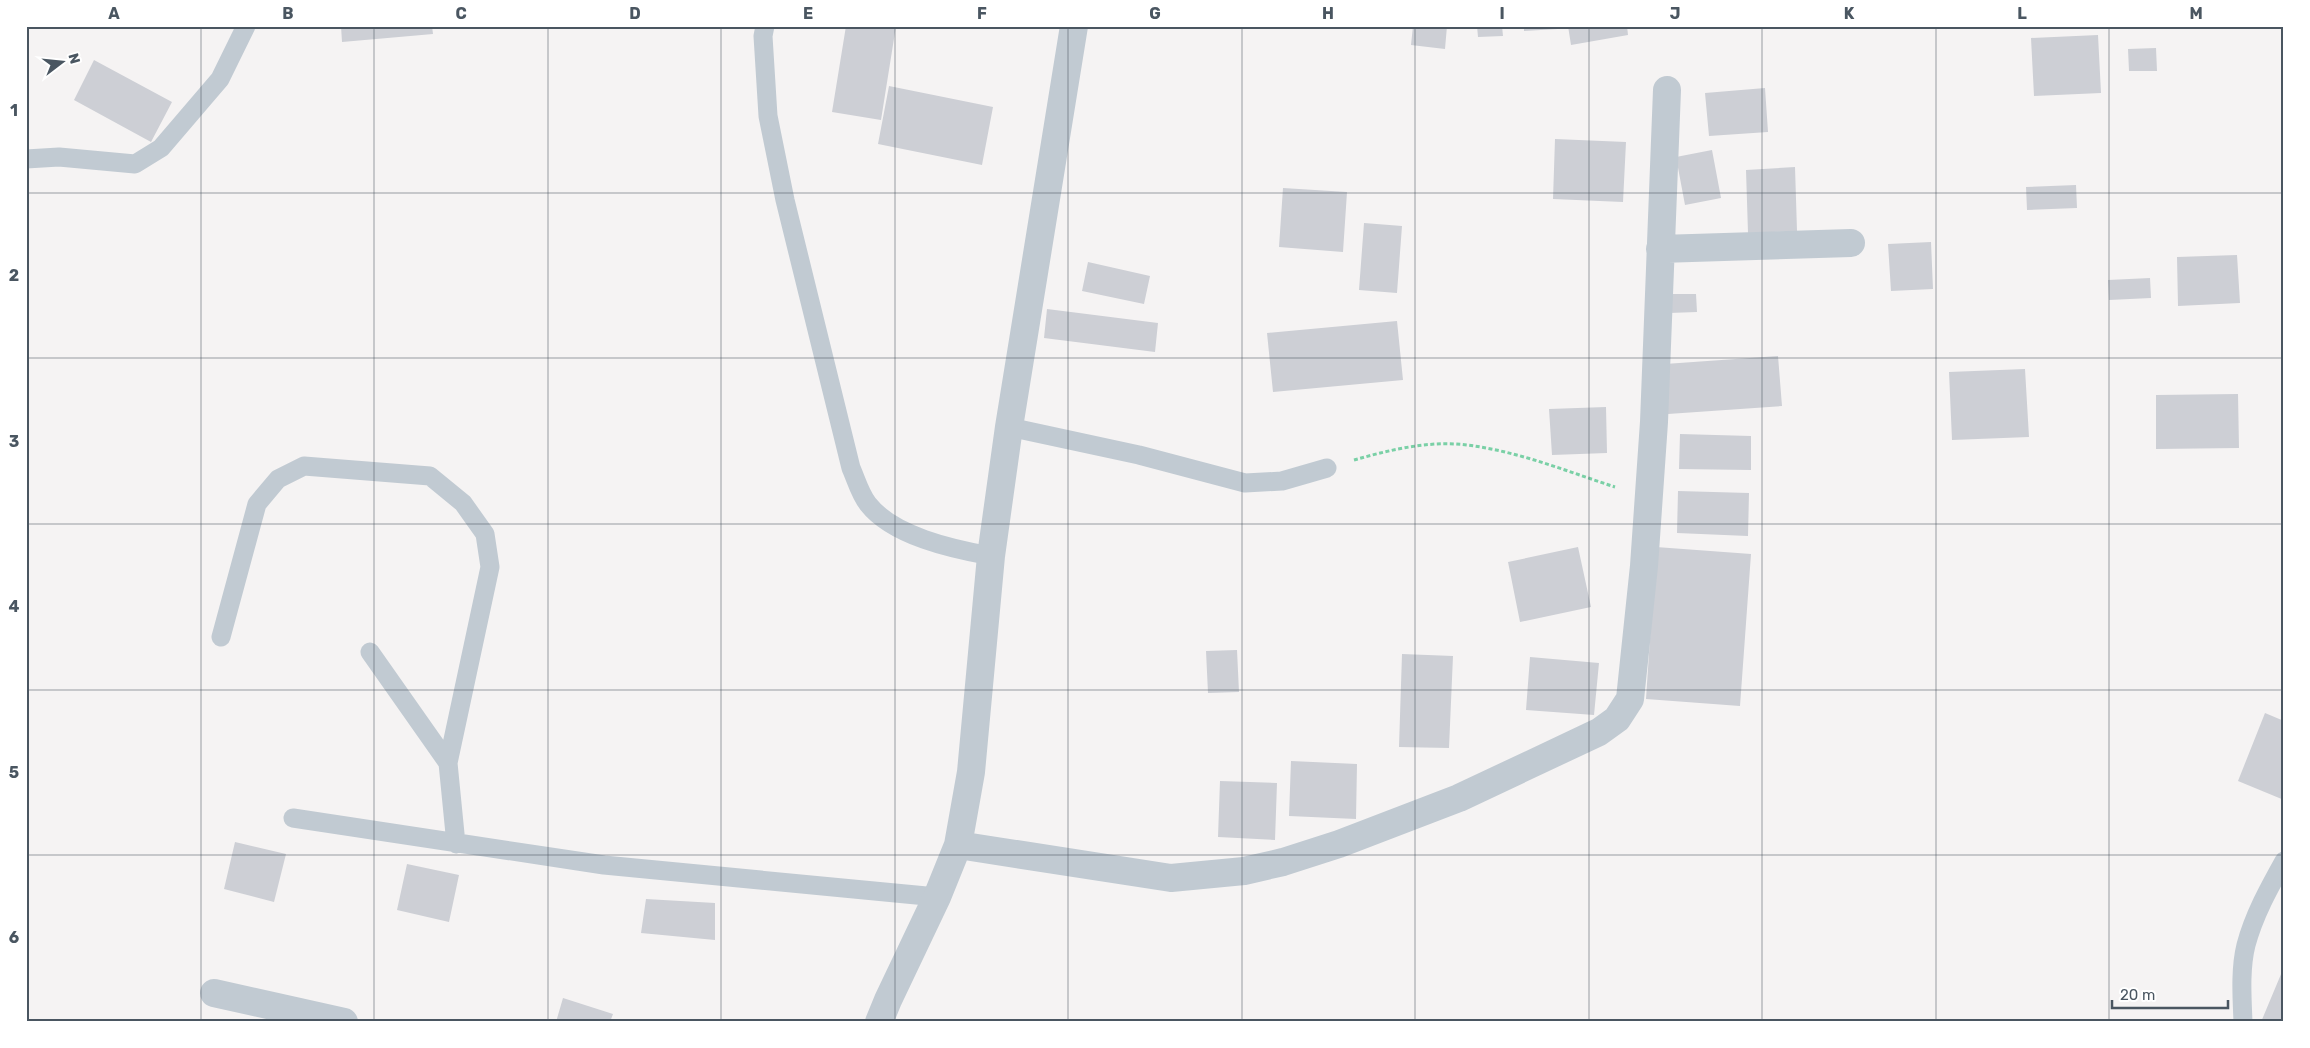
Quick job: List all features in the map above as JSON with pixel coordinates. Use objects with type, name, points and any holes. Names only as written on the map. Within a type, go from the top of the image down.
[{"type":"street","points":[[880,1022],[888,1000],[937,897],[958,844],[971,772],[991,556],[1009,427],[1074,26]]},
{"type":"street","points":[[958,844],[1171,878],[1244,871],[1284,862],[1339,844],[1459,798],[1599,732],[1617,719],[1630,699],[1649,499],[1654,422],[1667,90]]},
{"type":"street","points":[[1660,249],[1851,243]]},
{"type":"street","points":[[214,993],[344,1022]]},
{"type":"lane","points":[[26,159],[59,157],[135,164],[161,148],[220,79],[246,26]]},
{"type":"lane","points":[[765,26],[763,36],[768,116],[785,200],[851,468],[867,503],[891,524],[954,549],[991,556]]},
{"type":"lane","points":[[1009,427],[1139,455],[1245,483],[1282,481],[1327,468]]},
{"type":"lane","points":[[221,636],[257,504],[278,479],[304,466],[430,476],[463,503],[484,534],[490,567],[448,763],[456,844]]},
{"type":"lane","points":[[370,652],[448,763]]},
{"type":"lane","points":[[293,818],[604,865],[937,897]]},
{"type":"lane","points":[[2243,1022],[2242,988],[2246,946],[2262,900],[2284,861]]},
{"type":"path","points":[[1327,468],[1379,453],[1413,447],[1454,444],[1490,448],[1649,499]]},
{"type":"building","points":[[341,26],[432,26],[433,34],[342,42]]},
{"type":"building","points":[[846,26],[896,26],[881,120],[832,112]]},
{"type":"building","points":[[1413,26],[1447,26],[1445,49],[1411,45]]},
{"type":"building","points":[[1477,26],[1502,26],[1503,36],[1478,37]]},
{"type":"building","points":[[1524,26],[1558,26],[1558,29],[1524,31]]},
{"type":"building","points":[[1568,26],[1627,26],[1628,35],[1571,45]]},
{"type":"building","points":[[2098,35],[2101,93],[2034,96],[2031,38]]},
{"type":"building","points":[[2156,48],[2157,71],[2129,71],[2128,49]]},
{"type":"building","points":[[94,60],[172,102],[151,142],[74,100]]},
{"type":"building","points":[[889,86],[993,107],[982,165],[878,144]]},
{"type":"building","points":[[1765,88],[1768,132],[1709,136],[1705,93]]},
{"type":"building","points":[[1555,139],[1626,142],[1623,202],[1553,199]]},
{"type":"building","points":[[1712,150],[1721,198],[1685,205],[1676,157]]},
{"type":"building","points":[[1795,167],[1797,231],[1748,233],[1746,170]]},
{"type":"building","points":[[2076,185],[2077,208],[2027,210],[2026,187]]},
{"type":"building","points":[[1283,188],[1347,192],[1343,252],[1279,247]]},
{"type":"building","points":[[1364,223],[1402,226],[1397,293],[1359,290]]},
{"type":"building","points":[[1931,242],[1933,289],[1891,291],[1888,244]]},
{"type":"building","points":[[2237,255],[2240,303],[2178,306],[2177,257]]},
{"type":"building","points":[[1088,262],[1150,276],[1144,304],[1082,291]]},
{"type":"building","points":[[2150,278],[2151,298],[2109,300],[2108,280]]},
{"type":"building","points":[[1668,294],[1696,294],[1697,312],[1669,313]]},
{"type":"building","points":[[1047,309],[1158,323],[1155,352],[1044,338]]},
{"type":"building","points":[[1397,321],[1403,380],[1273,392],[1267,333]]},
{"type":"building","points":[[1778,356],[1782,406],[1668,414],[1665,364]]},
{"type":"building","points":[[2025,369],[2029,437],[1952,440],[1949,372]]},
{"type":"building","points":[[2238,394],[2239,448],[2156,449],[2156,395]]},
{"type":"building","points":[[1606,407],[1607,453],[1552,455],[1549,409]]},
{"type":"building","points":[[1680,434],[1751,436],[1751,470],[1679,469]]},
{"type":"building","points":[[1678,491],[1749,493],[1748,536],[1677,533]]},
{"type":"building","points":[[1578,547],[1591,607],[1520,622],[1508,562]]},
{"type":"building","points":[[1656,547],[1751,554],[1740,706],[1646,699]]},
{"type":"building","points":[[1237,650],[1239,692],[1208,693],[1206,651]]},
{"type":"building","points":[[1402,654],[1453,656],[1449,748],[1399,747]]},
{"type":"building","points":[[1530,657],[1599,663],[1594,715],[1526,710]]},
{"type":"building","points":[[2265,713],[2284,721],[2284,800],[2238,781]]},
{"type":"building","points":[[1291,761],[1357,764],[1356,819],[1289,816]]},
{"type":"building","points":[[1220,781],[1277,783],[1275,840],[1218,837]]},
{"type":"building","points":[[235,842],[286,854],[274,902],[224,889]]},
{"type":"building","points":[[407,864],[459,875],[449,922],[397,910]]},
{"type":"building","points":[[646,899],[715,903],[715,940],[641,933]]},
{"type":"building","points":[[2284,967],[2284,1022],[2261,1022]]},
{"type":"building","points":[[563,998],[613,1014],[610,1022],[556,1022]]}]
